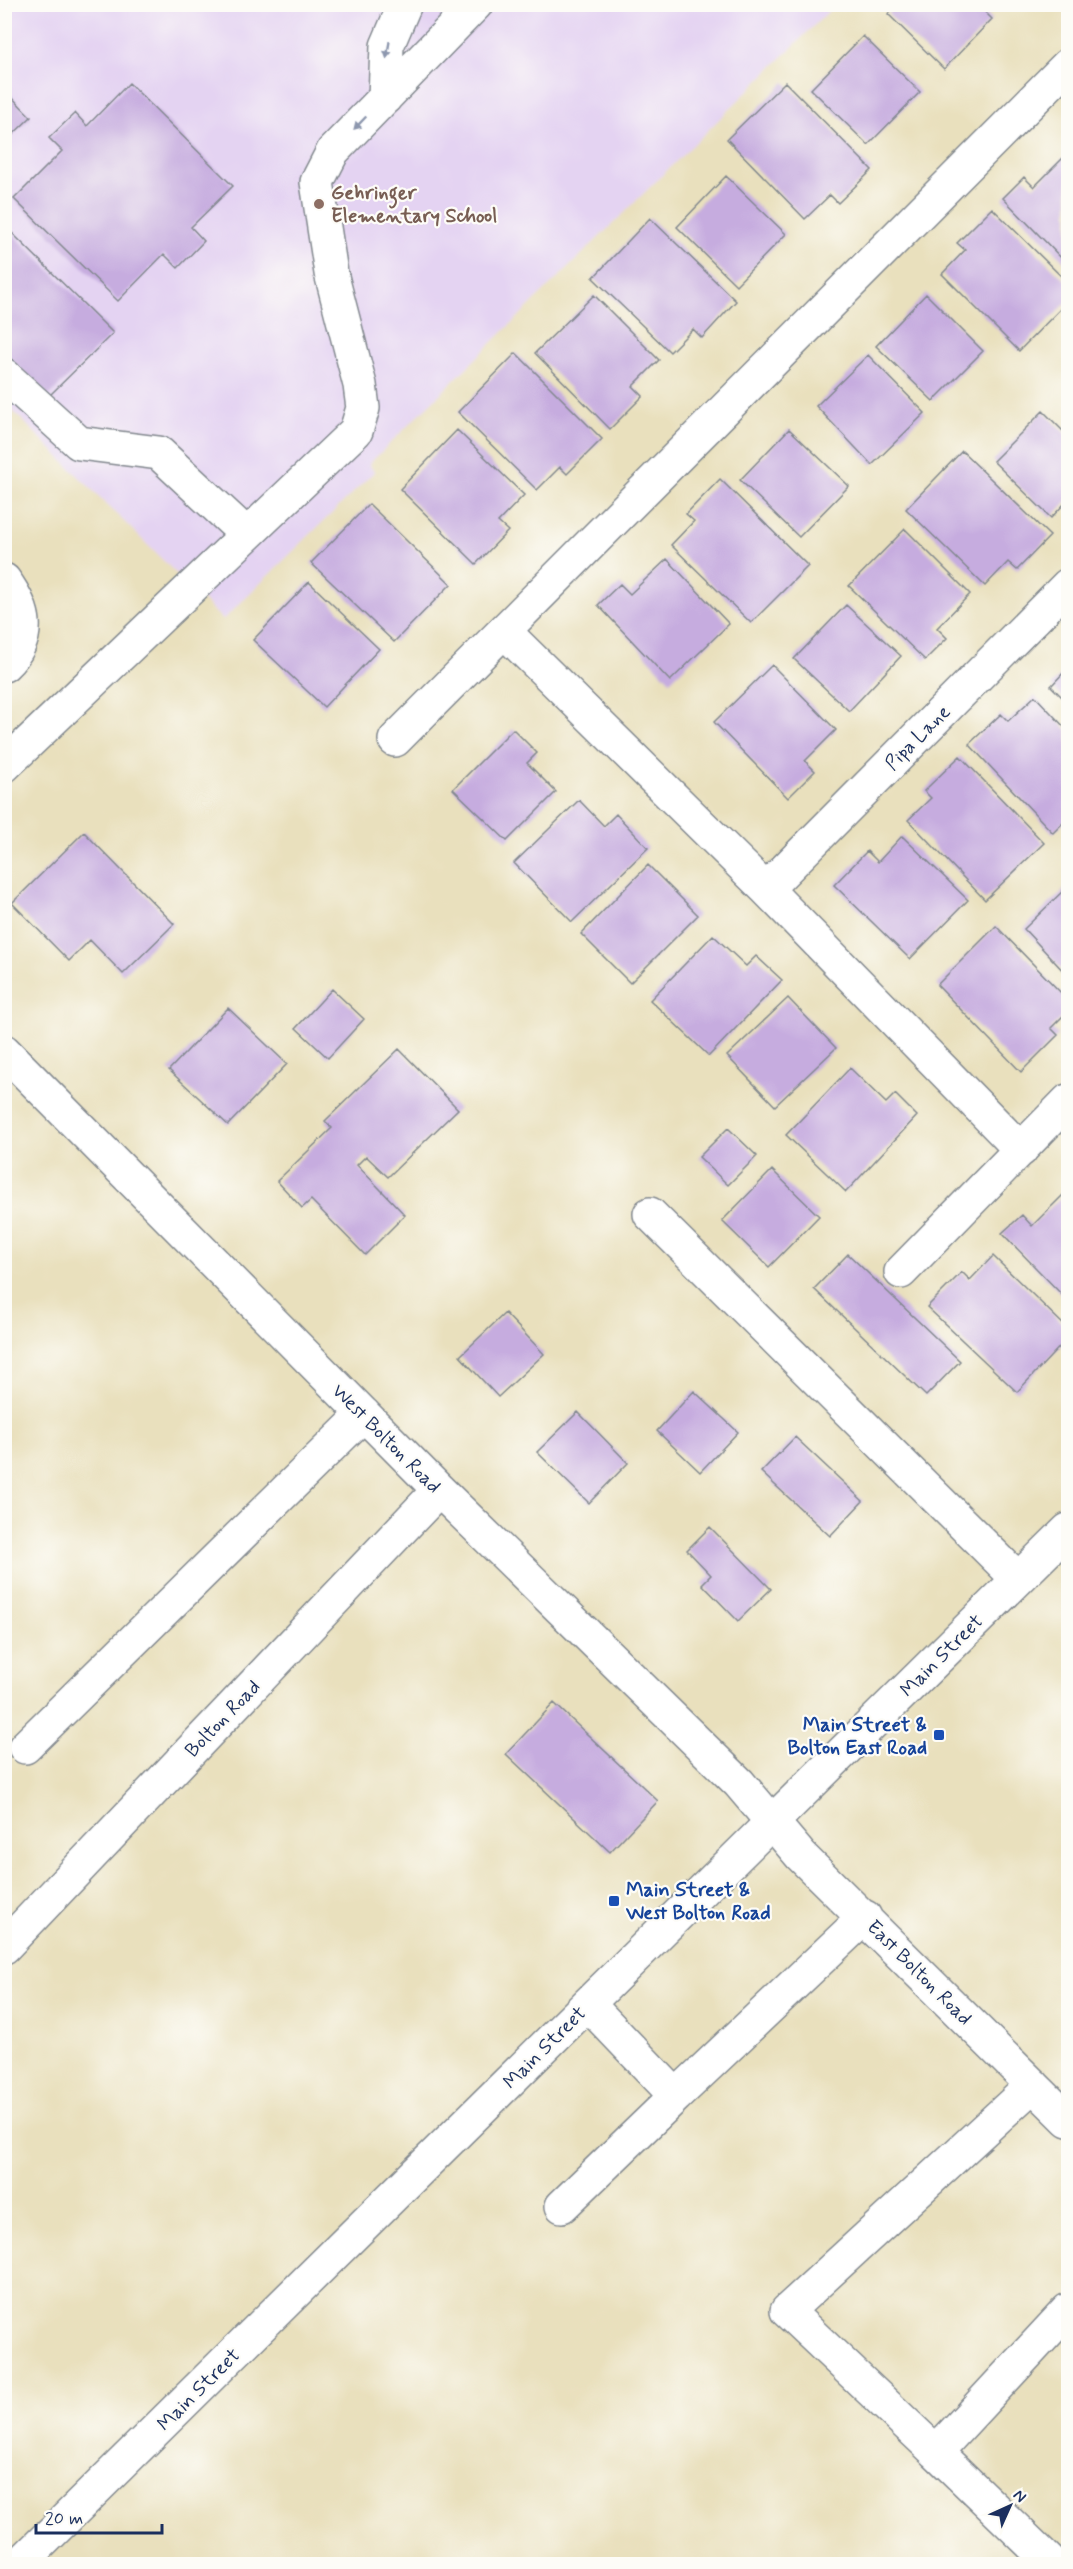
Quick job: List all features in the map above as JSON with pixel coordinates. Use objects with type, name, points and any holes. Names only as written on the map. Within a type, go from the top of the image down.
[{"type":"street","points":[[385,98],[387,46],[405,4]]},
{"type":"street","points":[[4,766],[356,431],[363,408],[360,385],[332,273],[317,182],[333,151],[476,4]]},
{"type":"street","points":[[395,740],[1068,65]]},
{"type":"street","points":[[4,375],[79,443],[159,453],[246,534]]},
{"type":"street","points":[[4,579],[17,604],[25,632],[22,642],[4,665]]},
{"type":"street","name":"Pipa Lane","points":[[766,889],[1068,585]]},
{"type":"street","points":[[504,631],[766,889],[1021,1150]]},
{"type":"street","name":"West Bolton Road","points":[[4,1051],[439,1490],[739,1783],[772,1822]]},
{"type":"street","points":[[901,1272],[1068,1101]]},
{"type":"street","points":[[650,1214],[1018,1579]]},
{"type":"street","points":[[25,1747],[364,1414]]},
{"type":"street","name":"Bolton Road","points":[[4,1947],[439,1490]]},
{"type":"street","name":"Main Street","points":[[20,2565],[1068,1530]]},
{"type":"street","name":"East Bolton Road","points":[[772,1822],[801,1856],[1068,2120]]},
{"type":"street","points":[[562,2206],[865,1917]]},
{"type":"street","points":[[588,2004],[676,2096]]},
{"type":"street","points":[[1033,2085],[787,2311],[1052,2565]]},
{"type":"street","points":[[936,2452],[1068,2310]]},
{"type":"shaded area","name":"Gehringer Elementary School","points":[[4,5],[835,5],[369,464],[374,472],[223,620],[5,403]]},
{"type":"building","points":[[897,4],[977,4],[992,19],[944,69],[888,14]]},
{"type":"building","points":[[863,36],[920,92],[868,145],[811,89]]},
{"type":"building","points":[[785,82],[872,170],[838,203],[830,195],[805,219],[727,139]]},
{"type":"building","points":[[129,83],[233,186],[191,227],[204,241],[178,268],[164,254],[118,301],[14,199],[62,151],[49,138],[75,113],[87,126]]},
{"type":"building","points":[[4,89],[31,117],[4,143]]},
{"type":"building","points":[[1068,153],[1068,265],[1003,198],[1024,177],[1034,187]]},
{"type":"building","points":[[726,176],[786,234],[736,285],[677,227]]},
{"type":"building","points":[[992,208],[1068,283],[1068,301],[1019,351],[942,274],[965,250],[957,243]]},
{"type":"building","points":[[650,218],[736,301],[702,338],[693,329],[670,352],[593,278]]},
{"type":"building","points":[[4,225],[113,333],[49,396],[4,352]]},
{"type":"building","points":[[926,294],[983,351],[933,401],[876,346]]},
{"type":"building","points":[[594,295],[659,360],[633,386],[643,396],[610,429],[535,353]]},
{"type":"building","points":[[516,353],[602,439],[567,474],[560,467],[537,490],[458,412]]},
{"type":"building","points":[[868,355],[925,413],[872,465],[816,406]]},
{"type":"building","points":[[1043,411],[1068,436],[1068,500],[1051,518],[993,461]]},
{"type":"building","points":[[789,429],[849,486],[799,537],[740,480]]},
{"type":"building","points":[[457,430],[524,495],[498,522],[508,531],[476,564],[400,489]]},
{"type":"building","points":[[962,451],[1050,536],[1017,570],[1008,562],[985,586],[906,509]]},
{"type":"building","points":[[720,479],[808,566],[751,623],[671,545],[694,521],[686,514]]},
{"type":"building","points":[[369,504],[451,584],[394,642],[311,563]]},
{"type":"building","points":[[905,529],[970,594],[937,628],[947,638],[925,660],[849,586]]},
{"type":"building","points":[[667,559],[729,624],[670,681],[598,605],[620,584],[630,594]]},
{"type":"building","points":[[309,582],[379,649],[324,707],[253,640]]},
{"type":"building","points":[[846,605],[901,656],[849,711],[794,659]]},
{"type":"building","points":[[772,665],[836,730],[805,761],[815,771],[788,798],[714,722]]},
{"type":"building","points":[[1068,668],[1068,703],[1051,686]]},
{"type":"building","points":[[1035,696],[1068,731],[1068,818],[1053,833],[969,744],[1001,714],[1008,721]]},
{"type":"building","points":[[513,729],[537,753],[527,763],[556,792],[507,841],[453,789]]},
{"type":"building","points":[[960,756],[1044,843],[985,900],[908,820],[931,798],[924,791]]},
{"type":"building","points":[[579,800],[604,826],[616,814],[648,848],[572,922],[514,863]]},
{"type":"building","points":[[84,832],[174,924],[123,974],[90,940],[69,961],[12,903]]},
{"type":"building","points":[[902,836],[968,900],[910,959],[834,885],[867,851],[878,862]]},
{"type":"building","points":[[648,865],[698,915],[630,983],[581,934]]},
{"type":"building","points":[[1068,886],[1068,976],[1024,929]]},
{"type":"building","points":[[996,926],[1068,1000],[1068,1011],[1051,1028],[1058,1035],[1021,1072],[937,985]]},
{"type":"building","points":[[713,935],[746,966],[756,956],[782,980],[709,1056],[650,1000]]},
{"type":"building","points":[[332,989],[364,1019],[328,1058],[296,1028]]},
{"type":"building","points":[[788,998],[836,1048],[775,1106],[727,1056]]},
{"type":"building","points":[[228,1008],[287,1064],[228,1125],[169,1070]]},
{"type":"building","points":[[399,1049],[458,1109],[388,1177],[366,1156],[357,1165],[405,1215],[365,1255],[311,1200],[302,1208],[277,1181],[332,1128],[325,1121]]},
{"type":"building","points":[[850,1068],[886,1103],[895,1094],[917,1116],[846,1192],[786,1135]]},
{"type":"building","points":[[728,1128],[757,1156],[728,1185],[699,1157]]},
{"type":"building","points":[[772,1170],[819,1216],[769,1267],[722,1221]]},
{"type":"building","points":[[1068,1190],[1068,1301],[1002,1233],[1022,1215],[1032,1226]]},
{"type":"building","points":[[848,1254],[960,1361],[926,1396],[814,1289]]},
{"type":"building","points":[[993,1256],[1068,1329],[1068,1338],[1017,1392],[927,1307],[962,1272],[970,1280]]},
{"type":"building","points":[[505,1313],[544,1354],[498,1397],[460,1356]]},
{"type":"building","points":[[694,1391],[738,1432],[700,1472],[657,1431]]},
{"type":"building","points":[[578,1412],[628,1463],[589,1503],[537,1452]]},
{"type":"building","points":[[795,1437],[863,1501],[830,1536],[761,1472]]},
{"type":"building","points":[[710,1527],[771,1589],[738,1621],[702,1584],[711,1575],[687,1550]]},
{"type":"building","points":[[554,1703],[658,1801],[610,1852],[506,1754]]},
{"type":"place","name":"Gehringer Elementary School","points":[[319,204]]},
{"type":"place","name":"Main Street & Bolton East Road","points":[[939,1735]]},
{"type":"place","name":"Main Street & West Bolton Road","points":[[614,1901]]}]
